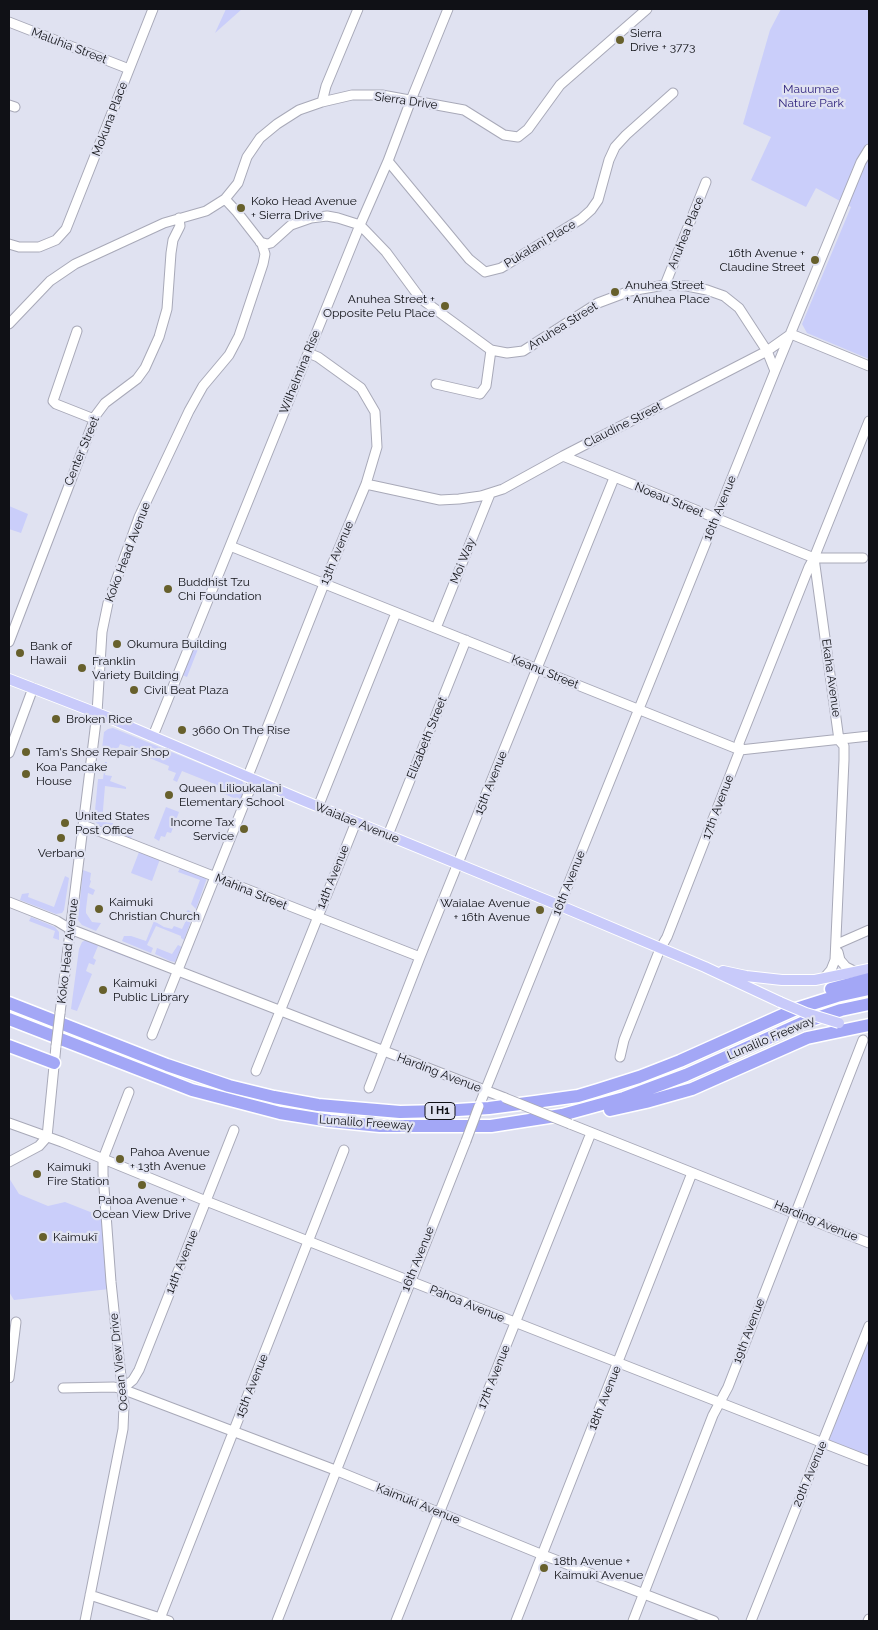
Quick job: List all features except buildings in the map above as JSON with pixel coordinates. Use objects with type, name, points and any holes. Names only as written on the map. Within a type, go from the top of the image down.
[{"type":"highway","points":[[720,1043],[759,1017],[776,1009],[814,994],[869,979]]},
{"type":"highway","name":"Lunalilo Freeway","points":[[9,1003],[167,1065],[229,1086],[318,1105],[375,1110],[442,1111],[489,1108],[578,1096],[653,1072],[796,1009],[837,996],[869,990]]},
{"type":"highway","name":"Lunalilo Freeway","points":[[9,1018],[192,1090],[280,1113],[313,1119],[380,1126],[491,1126],[562,1115],[624,1098],[686,1074],[802,1023],[842,1010],[869,1004]]},
{"type":"highway","points":[[843,1024],[869,1020]]},
{"type":"highway","points":[[491,1126],[573,1117],[646,1102],[692,1089],[807,1038],[869,1025]]},
{"type":"highway","points":[[9,1046],[54,1063]]},
{"type":"main road","name":"Waialae Avenue","points":[[9,679],[153,736],[560,906],[705,967],[806,1014],[843,1024],[869,1025]]},
{"type":"main road","name":"Waialae Avenue","points":[[705,967],[746,976],[782,980],[824,978],[869,969]]},
{"type":"street","name":"Mokuna Place","points":[[9,244],[30,248],[39,247],[56,240],[66,229],[153,9]]},
{"type":"street","points":[[322,102],[326,86],[358,9]]},
{"type":"street","name":"Wilhelmina Rise","points":[[153,736],[360,225],[388,161],[410,100],[448,9]]},
{"type":"street","name":"Sierra Drive","points":[[9,324],[50,281],[66,269],[179,218],[206,211],[225,199],[238,184],[247,157],[260,138],[277,124],[300,110],[322,102],[352,95],[382,95],[464,110],[504,134],[518,137],[528,129],[560,85],[647,9]]},
{"type":"street","name":"Maluhia Street","points":[[9,22],[129,70]]},
{"type":"street","name":"Pukalani Place","points":[[388,161],[469,259],[485,272],[501,268],[581,219],[591,210],[598,200],[609,160],[615,147],[673,93]]},
{"type":"street","name":"16th Avenue","points":[[277,1621],[479,1106],[775,371],[861,162],[869,149]]},
{"type":"street","name":"Anuhea Place","points":[[665,285],[706,182]]},
{"type":"street","points":[[225,199],[260,242],[269,244],[291,225],[311,218],[333,217],[360,225],[386,252],[420,298],[491,350],[486,386],[480,394],[436,384]]},
{"type":"street","name":"Center Street","points":[[9,642],[94,419],[105,404],[138,379],[159,336],[167,309],[170,253],[180,226],[179,218]]},
{"type":"street","points":[[262,270],[276,238]]},
{"type":"street","name":"Koko Head Avenue","points":[[47,1136],[56,1046],[97,713],[104,619],[119,570],[139,517],[189,411],[203,386],[229,355],[239,336],[262,270],[264,254],[260,242]]},
{"type":"street","name":"Anuhea Street","points":[[491,350],[507,353],[524,351],[598,304],[630,291],[665,285],[686,286],[724,296],[739,308],[767,351],[775,371]]},
{"type":"street","points":[[78,331],[53,401],[56,404],[94,419]]},
{"type":"street","points":[[791,334],[869,366]]},
{"type":"street","name":"Claudine Street","points":[[366,484],[440,500],[490,494],[503,489],[562,456],[767,351],[791,334]]},
{"type":"street","name":"13th Avenue","points":[[152,1035],[214,877],[324,584],[366,484],[377,446],[375,412],[361,388],[318,357],[308,353]]},
{"type":"street","name":"Ekaha Avenue","points":[[824,978],[831,970],[835,960],[837,944],[844,746],[839,740],[814,558],[869,421]]},
{"type":"street","name":"Noeau Street","points":[[562,456],[814,558],[863,558]]},
{"type":"street","name":"15th Avenue","points":[[369,1088],[614,478]]},
{"type":"street","name":"Moi Way","points":[[436,628],[490,494]]},
{"type":"street","name":"Keanu Street","points":[[230,546],[740,750],[869,736]]},
{"type":"street","name":"17th Avenue","points":[[620,1057],[624,1040],[660,949],[667,938],[740,750],[738,743],[814,558]]},
{"type":"street","points":[[318,806],[396,612]]},
{"type":"street","name":"Elizabeth Street","points":[[388,835],[466,640]]},
{"type":"street","points":[[9,752],[33,688]]},
{"type":"street","name":"14th Avenue","points":[[256,1072],[356,822]]},
{"type":"street","name":"Mahina Street","points":[[83,825],[420,957]]},
{"type":"street","name":"Harding Avenue","points":[[9,902],[57,921],[70,929],[869,1242]]},
{"type":"street","points":[[837,944],[869,930]]},
{"type":"street","name":"Ekaha Avenue","points":[[837,944],[840,960],[846,967],[856,972]]},
{"type":"street","name":"19th Avenue","points":[[633,1621],[728,1387],[863,1040]]},
{"type":"street","points":[[104,1158],[129,1092]]},
{"type":"street","name":"Pahoa Avenue","points":[[9,1123],[104,1158],[309,1242],[869,1461]]},
{"type":"street","name":"14th Avenue","points":[[122,1389],[133,1380],[139,1370],[234,1130]]},
{"type":"street","name":"17th Avenue","points":[[396,1621],[591,1133]]},
{"type":"street","points":[[9,1162],[39,1146],[47,1136]]},
{"type":"street","name":"15th Avenue","points":[[163,1620],[234,1431],[344,1150]]},
{"type":"street","name":"Ocean View Drive","points":[[85,1621],[122,1441],[124,1417],[105,1210],[104,1158]]},
{"type":"street","name":"18th Avenue","points":[[516,1621],[692,1173]]},
{"type":"street","points":[[9,1378],[16,1322]]},
{"type":"street","name":"20th Avenue","points":[[751,1621],[814,1463],[824,1443],[869,1326]]},
{"type":"street","name":"Kaimuki Avenue","points":[[63,1388],[114,1387],[122,1389],[335,1470],[543,1555],[714,1621]]},
{"type":"street","points":[[90,1594],[163,1620]]},
{"type":"green space","points":[[226,9],[242,9],[215,33]]},
{"type":"green space","name":"Mauumae Nature Park","points":[[781,9],[869,9],[869,359],[807,333],[802,324],[851,207],[816,188],[806,207],[751,180],[771,137],[743,124],[770,30]]},
{"type":"green space","points":[[9,506],[28,514],[21,533],[9,529]]},
{"type":"green space","points":[[195,642],[200,644],[187,677],[182,675]]},
{"type":"green space","points":[[113,728],[242,781],[245,788],[240,801],[220,792],[222,787],[182,771],[177,782],[173,780],[176,773],[168,770],[169,766],[132,751],[133,748],[120,744],[117,751],[102,749],[104,732]]},
{"type":"green space","points":[[105,762],[107,762],[105,775],[112,776],[110,781],[126,787],[126,789],[105,786],[102,822],[113,823],[113,826],[120,827],[120,829],[133,834],[131,838],[100,826],[94,821],[98,779],[103,779]]},
{"type":"green space","points":[[166,807],[179,812],[171,833],[167,832],[165,837],[161,836],[159,841],[154,838]]},
{"type":"green space","points":[[139,852],[160,859],[152,881],[131,873]]},
{"type":"green space","points":[[181,866],[207,878],[196,909],[191,904],[200,880],[178,872]]},
{"type":"green space","points":[[83,870],[91,873],[89,887],[95,890],[93,895],[88,893],[86,913],[92,922],[101,923],[96,931],[82,925],[78,920]]},
{"type":"green space","points":[[65,876],[69,878],[62,913],[56,914],[20,900],[22,894],[29,893],[28,897],[54,907]]},
{"type":"green space","points":[[188,910],[194,913],[184,940],[181,936],[156,926],[147,945],[153,948],[151,953],[122,941],[124,936],[131,936],[146,941],[154,921],[164,927],[172,929],[174,926],[182,929],[189,914],[186,912]]},
{"type":"green space","points":[[31,917],[55,927],[59,932],[59,940],[53,938],[55,931],[29,921]]},
{"type":"green space","points":[[86,940],[135,957],[134,960],[98,946],[93,958],[96,960],[94,965],[89,963],[86,971],[92,974],[77,1011],[71,1009],[79,949],[82,942]]},
{"type":"green space","points":[[178,945],[182,947],[175,962],[155,954],[157,948],[172,954]]},
{"type":"green space","points":[[9,1178],[19,1194],[48,1206],[65,1202],[103,1217],[109,1289],[14,1300],[9,1292]]},
{"type":"green space","points":[[869,1336],[869,1456],[829,1440]]},
{"type":"place","name":"Sierra Drive + 3773","points":[[620,40]]},
{"type":"place","name":"Koko Head Avenue + Sierra Drive","points":[[241,208]]},
{"type":"place","name":"16th Avenue + Claudine Street","points":[[815,260]]},
{"type":"place","name":"Anuhea Street + Anuhea Place","points":[[615,292]]},
{"type":"place","name":"Anuhea Street + Opposite Pelu Place","points":[[445,306]]},
{"type":"place","name":"Buddhist Tzu Chi Foundation","points":[[168,589]]},
{"type":"place","name":"Okumura Building","points":[[117,644]]},
{"type":"place","name":"Bank of Hawaii","points":[[20,653]]},
{"type":"place","name":"Franklin Variety Building","points":[[82,668]]},
{"type":"place","name":"Civil Beat Plaza","points":[[134,690]]},
{"type":"place","name":"Broken Rice","points":[[56,719]]},
{"type":"place","name":"3660 On The Rise","points":[[182,730]]},
{"type":"place","name":"Tam's Shoe Repair Shop","points":[[26,752]]},
{"type":"place","name":"Koa Pancake House","points":[[26,774]]},
{"type":"place","name":"Queen Lilioukalani Elementary School","points":[[169,795]]},
{"type":"place","name":"United States Post Office","points":[[65,823]]},
{"type":"place","name":"Income Tax Service","points":[[244,829]]},
{"type":"place","name":"Verbano","points":[[61,838]]},
{"type":"place","name":"Kaimuki Christian Church","points":[[99,909]]},
{"type":"place","name":"Waialae Avenue + 16th Avenue","points":[[540,910]]},
{"type":"place","name":"Kaimuki Public Library","points":[[103,990]]},
{"type":"place","name":"Pahoa Avenue + 13th Avenue","points":[[120,1159]]},
{"type":"place","name":"Kaimuki Fire Station","points":[[37,1174]]},
{"type":"place","name":"Pahoa Avenue + Ocean View Drive","points":[[142,1185]]},
{"type":"place","name":"Kaimukī","points":[[43,1237]]},
{"type":"place","name":"18th Avenue + Kaimuki Avenue","points":[[544,1568]]}]
